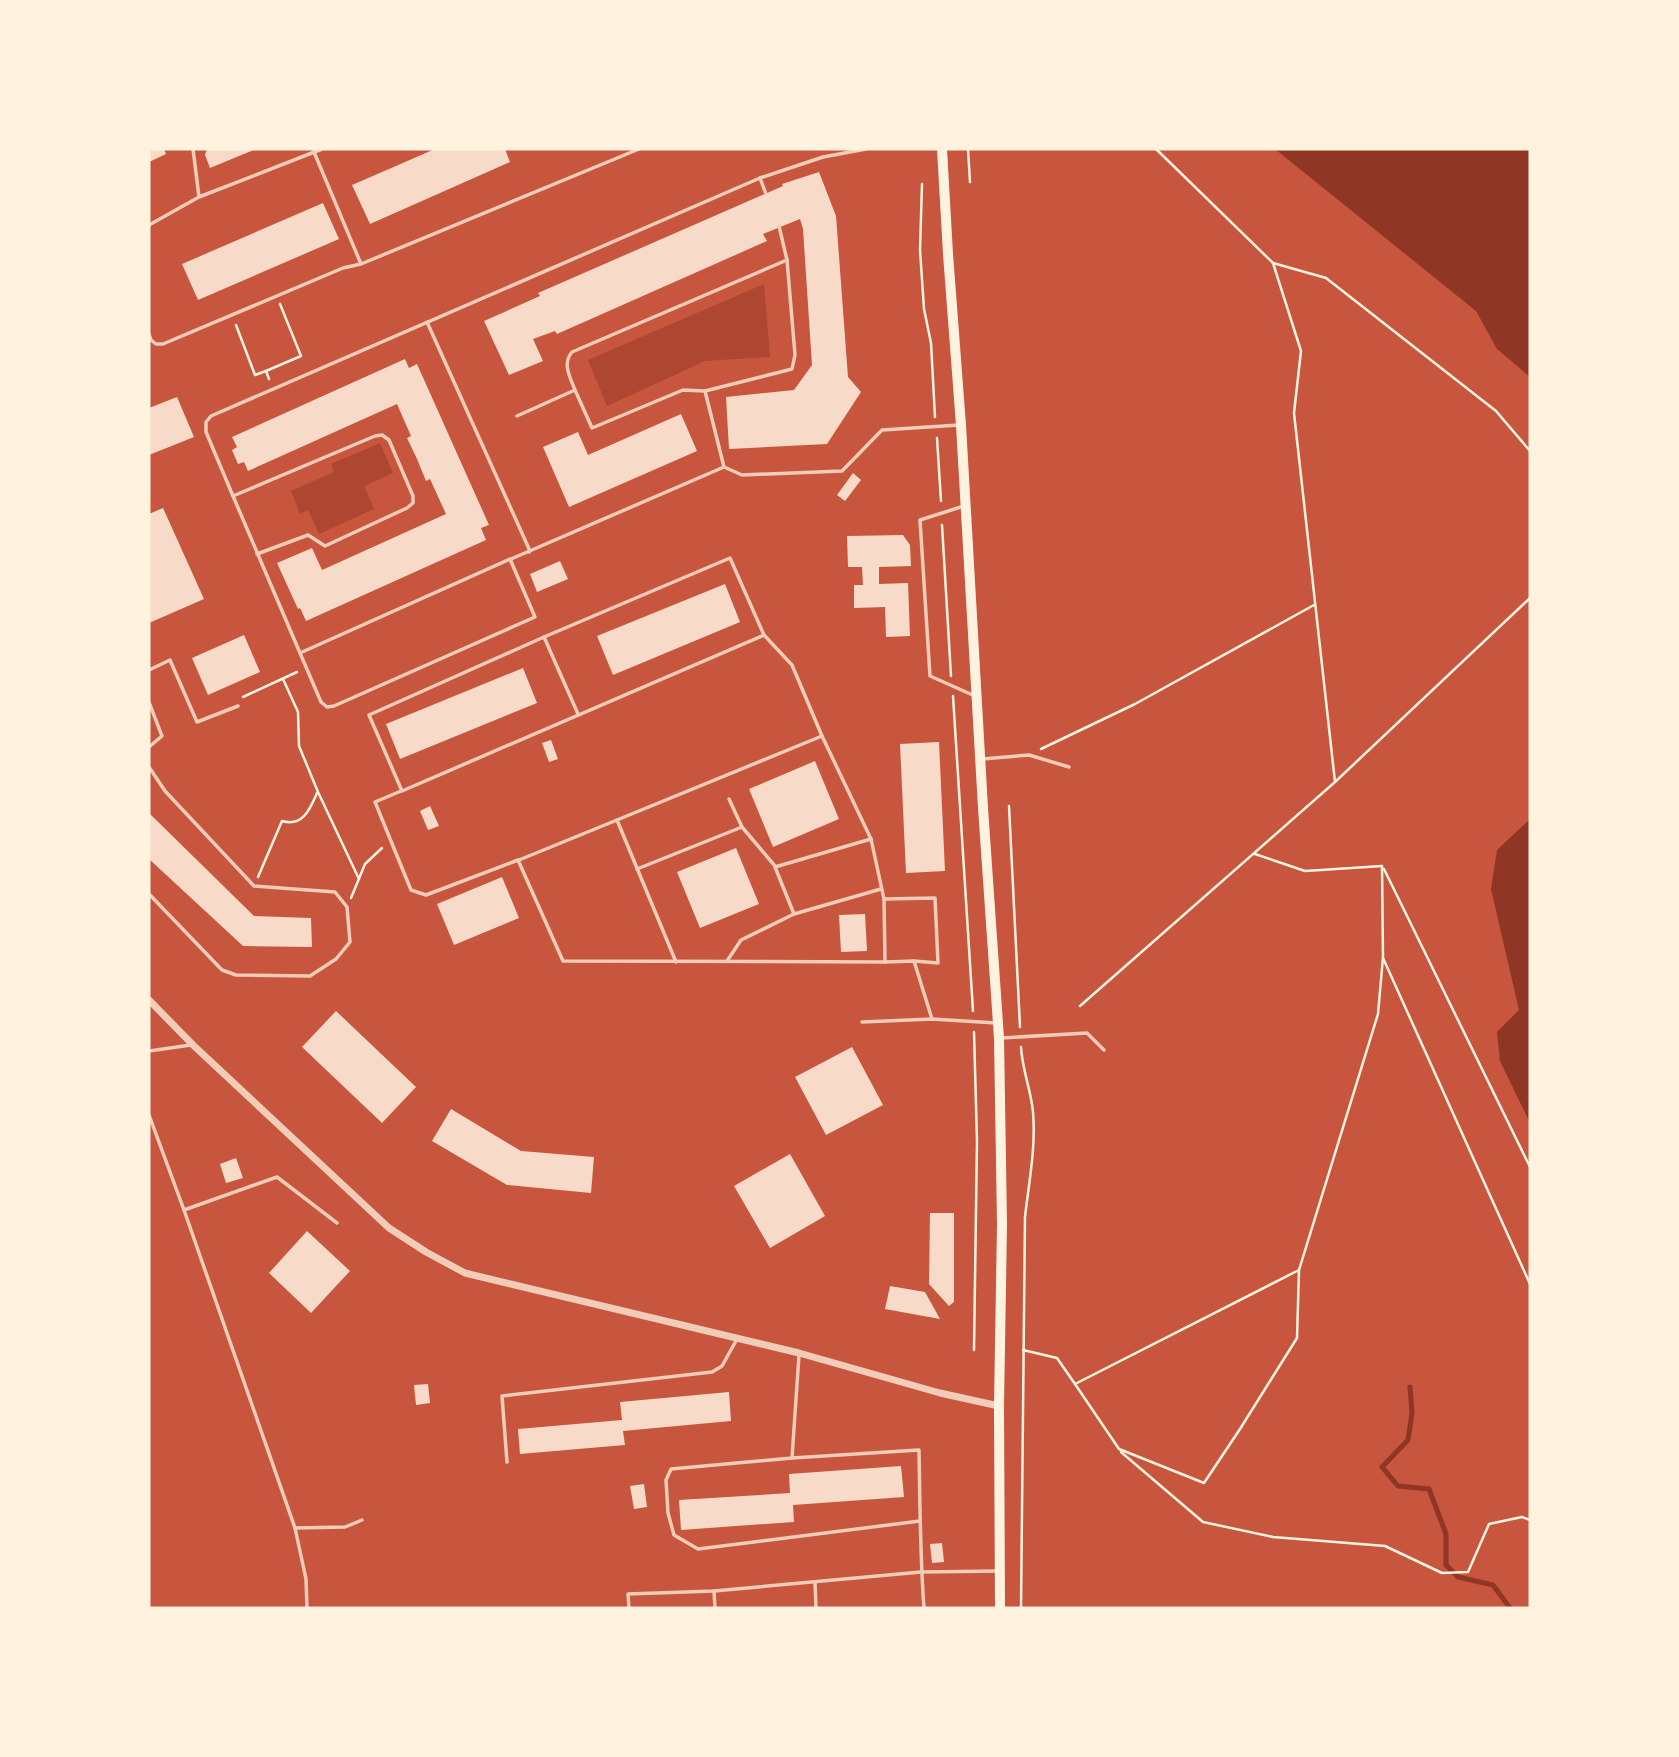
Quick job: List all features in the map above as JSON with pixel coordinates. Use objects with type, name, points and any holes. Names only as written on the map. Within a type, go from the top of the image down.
[{"type":"main road","points":[[942,149],[999,1038],[1002,1224],[1000,1608]]},
{"type":"street","points":[[149,1000],[193,1045],[389,1228],[465,1273],[799,1353],[940,1393],[999,1406]]},
{"type":"lane","points":[[193,149],[199,197]]},
{"type":"lane","points":[[149,225],[199,197],[322,149]]},
{"type":"lane","points":[[149,334],[156,344],[163,345],[343,268],[361,264],[639,149]]},
{"type":"lane","points":[[510,559],[535,617],[327,707],[321,702],[257,554],[206,432],[206,422],[211,416],[760,178],[823,158],[866,149]]},
{"type":"lane","points":[[314,152],[361,264]]},
{"type":"lane","points":[[760,178],[766,194]]},
{"type":"lane","points":[[779,226],[787,260],[795,355],[792,369],[705,391],[683,390],[592,428],[569,375],[567,358],[572,352],[787,260]]},
{"type":"lane","points":[[427,322],[530,551]]},
{"type":"lane","points":[[517,416],[575,390]]},
{"type":"lane","points":[[705,391],[724,467]]},
{"type":"lane","points":[[300,653],[724,467],[742,475],[842,471],[882,430],[961,425]]},
{"type":"lane","points":[[233,496],[374,436],[382,435],[388,440],[413,496],[413,503],[407,508],[331,544],[325,545],[308,535],[257,554]]},
{"type":"lane","points":[[966,505],[920,520],[930,676],[976,697]]},
{"type":"lane","points":[[402,791],[369,715],[544,636],[730,558],[764,635],[792,665],[871,839],[884,900],[884,962]]},
{"type":"lane","points":[[764,635],[375,802],[411,890],[426,895],[822,736]]},
{"type":"lane","points":[[544,636],[578,714]]},
{"type":"lane","points":[[149,670],[170,660],[197,723],[238,706]]},
{"type":"lane","points":[[149,702],[162,736],[149,747]]},
{"type":"lane","points":[[981,759],[1029,755],[1069,767]]},
{"type":"lane","points":[[149,767],[165,791],[254,886],[335,892],[347,907],[351,942],[337,959],[310,976],[236,975],[222,970],[149,894]]},
{"type":"lane","points":[[729,799],[742,827],[775,867],[794,914]]},
{"type":"lane","points":[[617,820],[676,962]]},
{"type":"lane","points":[[637,869],[742,827]]},
{"type":"lane","points":[[775,867],[871,839]]},
{"type":"lane","points":[[518,860],[563,961],[938,963],[935,898],[884,900]]},
{"type":"lane","points":[[727,961],[741,940],[794,914],[881,889]]},
{"type":"lane","points":[[914,961],[932,1019]]},
{"type":"lane","points":[[862,1021],[932,1019],[998,1024]]},
{"type":"lane","points":[[999,1038],[1087,1033],[1104,1050]]},
{"type":"lane","points":[[149,1051],[193,1045]]},
{"type":"lane","points":[[149,1115],[295,1528],[306,1579],[307,1608]]},
{"type":"lane","points":[[184,1210],[277,1177],[337,1223]]},
{"type":"lane","points":[[508,1462],[502,1396],[712,1372],[722,1366],[737,1339]]},
{"type":"lane","points":[[792,1458],[799,1353]]},
{"type":"lane","points":[[920,1521],[698,1549],[674,1535],[668,1513],[666,1480],[671,1469],[919,1450],[924,1608]]},
{"type":"lane","points":[[295,1528],[345,1527],[362,1520]]},
{"type":"lane","points":[[629,1608],[628,1594],[714,1591],[921,1572],[1000,1571]]},
{"type":"lane","points":[[815,1582],[816,1608]]},
{"type":"lane","points":[[714,1591],[715,1608]]},
{"type":"path","points":[[968,149],[970,182]]},
{"type":"path","points":[[1156,149],[1273,263],[1301,351],[1294,413],[1335,782]]},
{"type":"path","points":[[922,184],[920,250],[924,309],[931,343],[974,1021],[974,1350]]},
{"type":"path","points":[[1273,263],[1326,278],[1496,411],[1530,451]]},
{"type":"path","points":[[232,316],[255,375],[302,356],[276,297]]},
{"type":"path","points":[[266,371],[274,390]]},
{"type":"path","points":[[1080,1006],[1335,782],[1530,598]]},
{"type":"path","points":[[1029,755],[1135,704],[1315,604]]},
{"type":"path","points":[[238,706],[243,703],[240,698],[307,668]]},
{"type":"path","points":[[283,679],[298,712],[299,746],[359,879]]},
{"type":"path","points":[[254,886],[282,821],[290,823],[300,820],[310,811],[318,792]]},
{"type":"path","points":[[1009,806],[1021,1058],[1033,1111],[1032,1158],[1025,1217],[1021,1608]]},
{"type":"path","points":[[347,907],[365,864],[390,840]]},
{"type":"path","points":[[1255,854],[1305,872],[1382,866]]},
{"type":"path","points":[[1119,1450],[1204,1483],[1297,1338],[1299,1270],[1378,1014],[1382,957],[1382,866]]},
{"type":"path","points":[[1382,866],[1530,1167]]},
{"type":"path","points":[[1382,957],[1530,1284]]},
{"type":"path","points":[[1075,1384],[1299,1270]]},
{"type":"path","points":[[1023,1350],[1057,1358],[1119,1450],[1203,1522],[1273,1537],[1385,1546],[1442,1573],[1468,1572],[1489,1524],[1522,1517],[1530,1520]]},
{"type":"shaded area","points":[[1275,149],[1530,149],[1530,377],[1497,349],[1476,311]]},
{"type":"shaded area","points":[[764,284],[770,357],[705,361],[607,406],[588,360]]},
{"type":"shaded area","points":[[380,443],[393,473],[364,486],[374,509],[319,534],[308,510],[300,514],[291,491],[334,472],[331,464]]},
{"type":"shaded area","points":[[1530,819],[1530,1123],[1500,1061],[1497,1032],[1519,1010],[1491,889],[1497,850]]},
{"type":"building","points":[[149,149],[164,149],[166,154],[149,162]]},
{"type":"building","points":[[207,149],[256,149],[210,168],[205,155]]},
{"type":"building","points":[[435,149],[505,149],[510,162],[370,224],[352,185]]},
{"type":"building","points":[[819,172],[836,216],[848,377],[861,392],[827,444],[729,449],[726,397],[794,390],[812,365],[803,229],[800,219],[763,234],[767,241],[557,334],[555,331],[533,339],[543,361],[509,375],[484,321],[540,296],[538,293],[783,186],[782,184]]},
{"type":"building","points":[[323,203],[339,239],[198,300],[182,264]]},
{"type":"building","points":[[405,359],[409,368],[417,364],[489,525],[481,528],[486,540],[306,621],[277,563],[312,548],[322,570],[446,514],[430,479],[426,481],[407,438],[411,436],[397,404],[248,471],[244,462],[238,464],[232,450],[237,447],[232,437]]},
{"type":"building","points":[[177,397],[194,437],[149,455],[149,408]]},
{"type":"building","points":[[681,414],[697,451],[569,507],[543,447],[578,432],[588,455]]},
{"type":"building","points":[[853,473],[861,480],[845,501],[837,495]]},
{"type":"building","points":[[163,508],[204,599],[149,623],[149,514]]},
{"type":"building","points":[[903,535],[910,545],[911,566],[879,567],[879,584],[908,583],[910,636],[886,637],[885,607],[854,608],[854,585],[863,585],[862,567],[848,567],[847,536]]},
{"type":"building","points":[[560,561],[568,579],[537,592],[530,574]]},
{"type":"building","points":[[725,584],[740,622],[613,675],[597,636]]},
{"type":"building","points":[[244,635],[260,672],[208,695],[192,658]]},
{"type":"building","points":[[523,668],[537,703],[400,759],[386,724]]},
{"type":"building","points":[[551,740],[558,759],[549,762],[542,743]]},
{"type":"building","points":[[939,742],[945,871],[906,873],[900,744]]},
{"type":"building","points":[[815,761],[839,819],[773,847],[749,789]]},
{"type":"building","points":[[430,806],[439,826],[428,830],[420,811]]},
{"type":"building","points":[[149,813],[254,916],[311,918],[312,947],[243,946],[149,859]]},
{"type":"building","points":[[736,848],[759,904],[700,928],[677,872]]},
{"type":"building","points":[[502,877],[519,918],[454,945],[437,904]]},
{"type":"building","points":[[865,914],[867,951],[841,952],[839,915]]},
{"type":"building","points":[[336,1011],[416,1087],[382,1123],[302,1047]]},
{"type":"building","points":[[852,1047],[883,1105],[826,1135],[795,1077]]},
{"type":"building","points":[[451,1109],[521,1151],[594,1157],[591,1193],[507,1185],[432,1141]]},
{"type":"building","points":[[790,1154],[825,1216],[770,1248],[734,1186]]},
{"type":"building","points":[[236,1158],[243,1178],[226,1183],[220,1164]]},
{"type":"building","points":[[930,1213],[954,1213],[954,1302],[949,1306],[929,1284]]},
{"type":"building","points":[[307,1231],[350,1271],[311,1313],[269,1273]]},
{"type":"building","points":[[890,1286],[925,1292],[940,1319],[885,1309]]},
{"type":"building","points":[[428,1384],[430,1403],[416,1405],[414,1385]]},
{"type":"building","points":[[729,1392],[731,1421],[623,1431],[625,1445],[520,1454],[518,1429],[622,1420],[620,1402]]},
{"type":"building","points":[[901,1466],[904,1497],[793,1505],[794,1522],[681,1530],[679,1500],[790,1493],[789,1474]]},
{"type":"building","points":[[644,1484],[647,1507],[634,1509],[630,1486]]},
{"type":"building","points":[[942,1543],[944,1562],[932,1563],[930,1544]]},
{"type":"waterway","points":[[1410,1387],[1412,1413],[1408,1440],[1382,1467],[1398,1486],[1429,1489],[1446,1534],[1446,1565],[1458,1577],[1493,1585],[1510,1608]]}]
